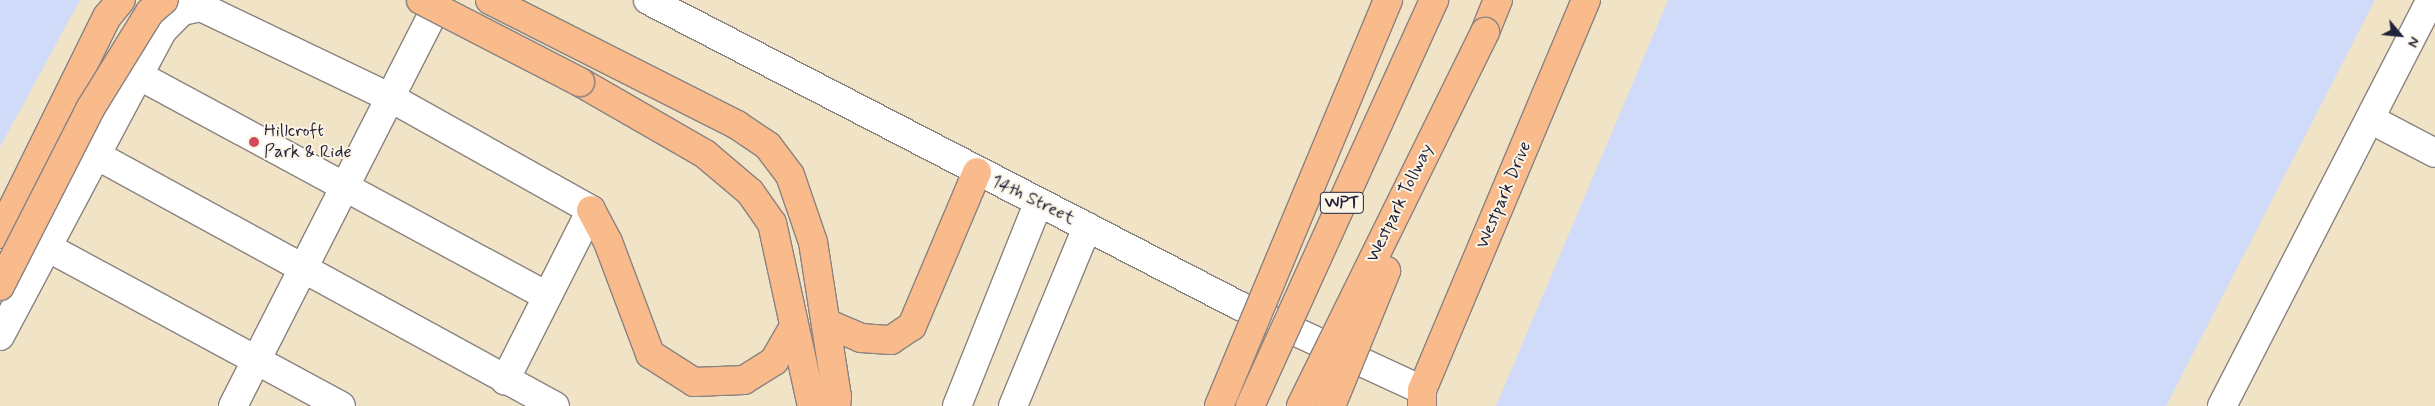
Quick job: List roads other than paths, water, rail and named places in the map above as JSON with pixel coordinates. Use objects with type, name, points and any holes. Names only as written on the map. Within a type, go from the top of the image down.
[{"type":"main road","points":[[0,234],[107,17],[121,0]]},
{"type":"main road","points":[[0,286],[90,109],[150,12],[164,0]]},
{"type":"main road","points":[[421,0],[580,82],[705,154],[750,192],[772,223],[812,406]]},
{"type":"main road","points":[[490,0],[597,52],[737,125],[768,146],[790,175],[813,242],[837,397],[836,406]]},
{"type":"main road","points":[[1218,406],[1388,0]]},
{"type":"main road","name":"WPT","points":[[1250,406],[1434,0]]},
{"type":"main road","name":"Westpark Tollway","points":[[1301,406],[1485,32],[1498,0]]},
{"type":"main road","name":"Westpark Drive","points":[[1415,401],[1586,0]]},
{"type":"main road","points":[[1330,406],[1485,32]]},
{"type":"main road","points":[[826,323],[860,338],[891,340],[912,326],[977,172]]},
{"type":"main road","points":[[591,210],[608,242],[650,354],[694,382],[744,380],[774,361],[794,327]]},
{"type":"street","points":[[148,0],[162,31]]},
{"type":"street","points":[[233,406],[392,98],[440,0]]},
{"type":"street","name":"14th Street","points":[[648,0],[977,172],[1238,305],[1415,401]]},
{"type":"street","points":[[2222,406],[2431,0]]},
{"type":"street","points":[[0,336],[162,31],[182,11],[202,4],[392,98],[591,210],[504,380]]},
{"type":"street","points":[[138,75],[546,296]]},
{"type":"street","points":[[2370,119],[2435,153]]},
{"type":"street","points":[[96,155],[504,380],[555,406]]},
{"type":"street","points":[[957,406],[1038,203]]},
{"type":"street","points":[[1013,406],[1088,227]]},
{"type":"street","points":[[47,247],[341,406]]},
{"type":"place","name":"Hillcroft Park & Ride","points":[[254,142]]}]
